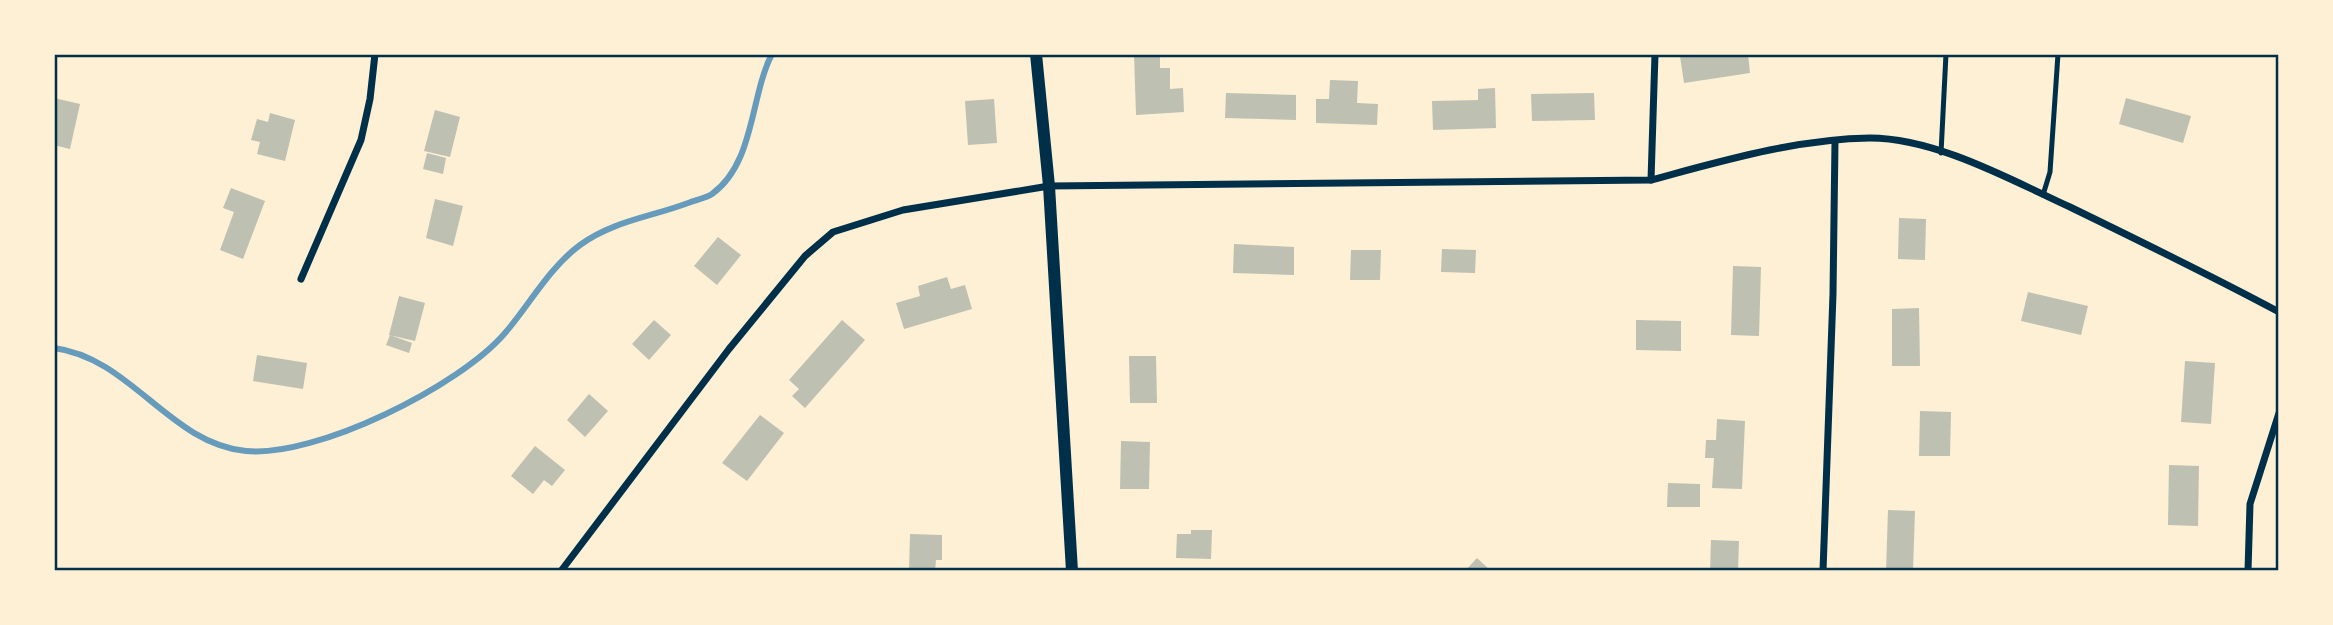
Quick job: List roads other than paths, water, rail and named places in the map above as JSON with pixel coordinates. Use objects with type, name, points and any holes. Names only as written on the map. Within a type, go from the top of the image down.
[{"type":"street","points":[[301,279],[361,140],[370,99],[375,54]]},
{"type":"street","points":[[1036,54],[1049,186],[1072,571]]},
{"type":"street","points":[[1651,180],[1655,54]]},
{"type":"street","points":[[561,571],[746,328],[805,256],[833,232],[903,210],[1049,186],[1651,180],[1743,155],[1871,138],[1906,142],[1941,153],[2043,195],[2191,265],[2279,312]]},
{"type":"street","points":[[1823,571],[1833,294],[1835,141]]},
{"type":"street","points":[[2248,571],[2250,504],[2279,413]]},
{"type":"lane","points":[[1941,153],[1946,54]]},
{"type":"lane","points":[[2043,195],[2050,172],[2058,54]]},
{"type":"waterway","points":[[54,348],[81,355],[106,367],[172,418],[219,445],[246,451],[275,450],[310,443],[347,431],[422,395],[484,354],[505,333],[558,265],[580,245],[606,230],[712,194],[726,181],[744,147],[759,89],[772,54]]}]
